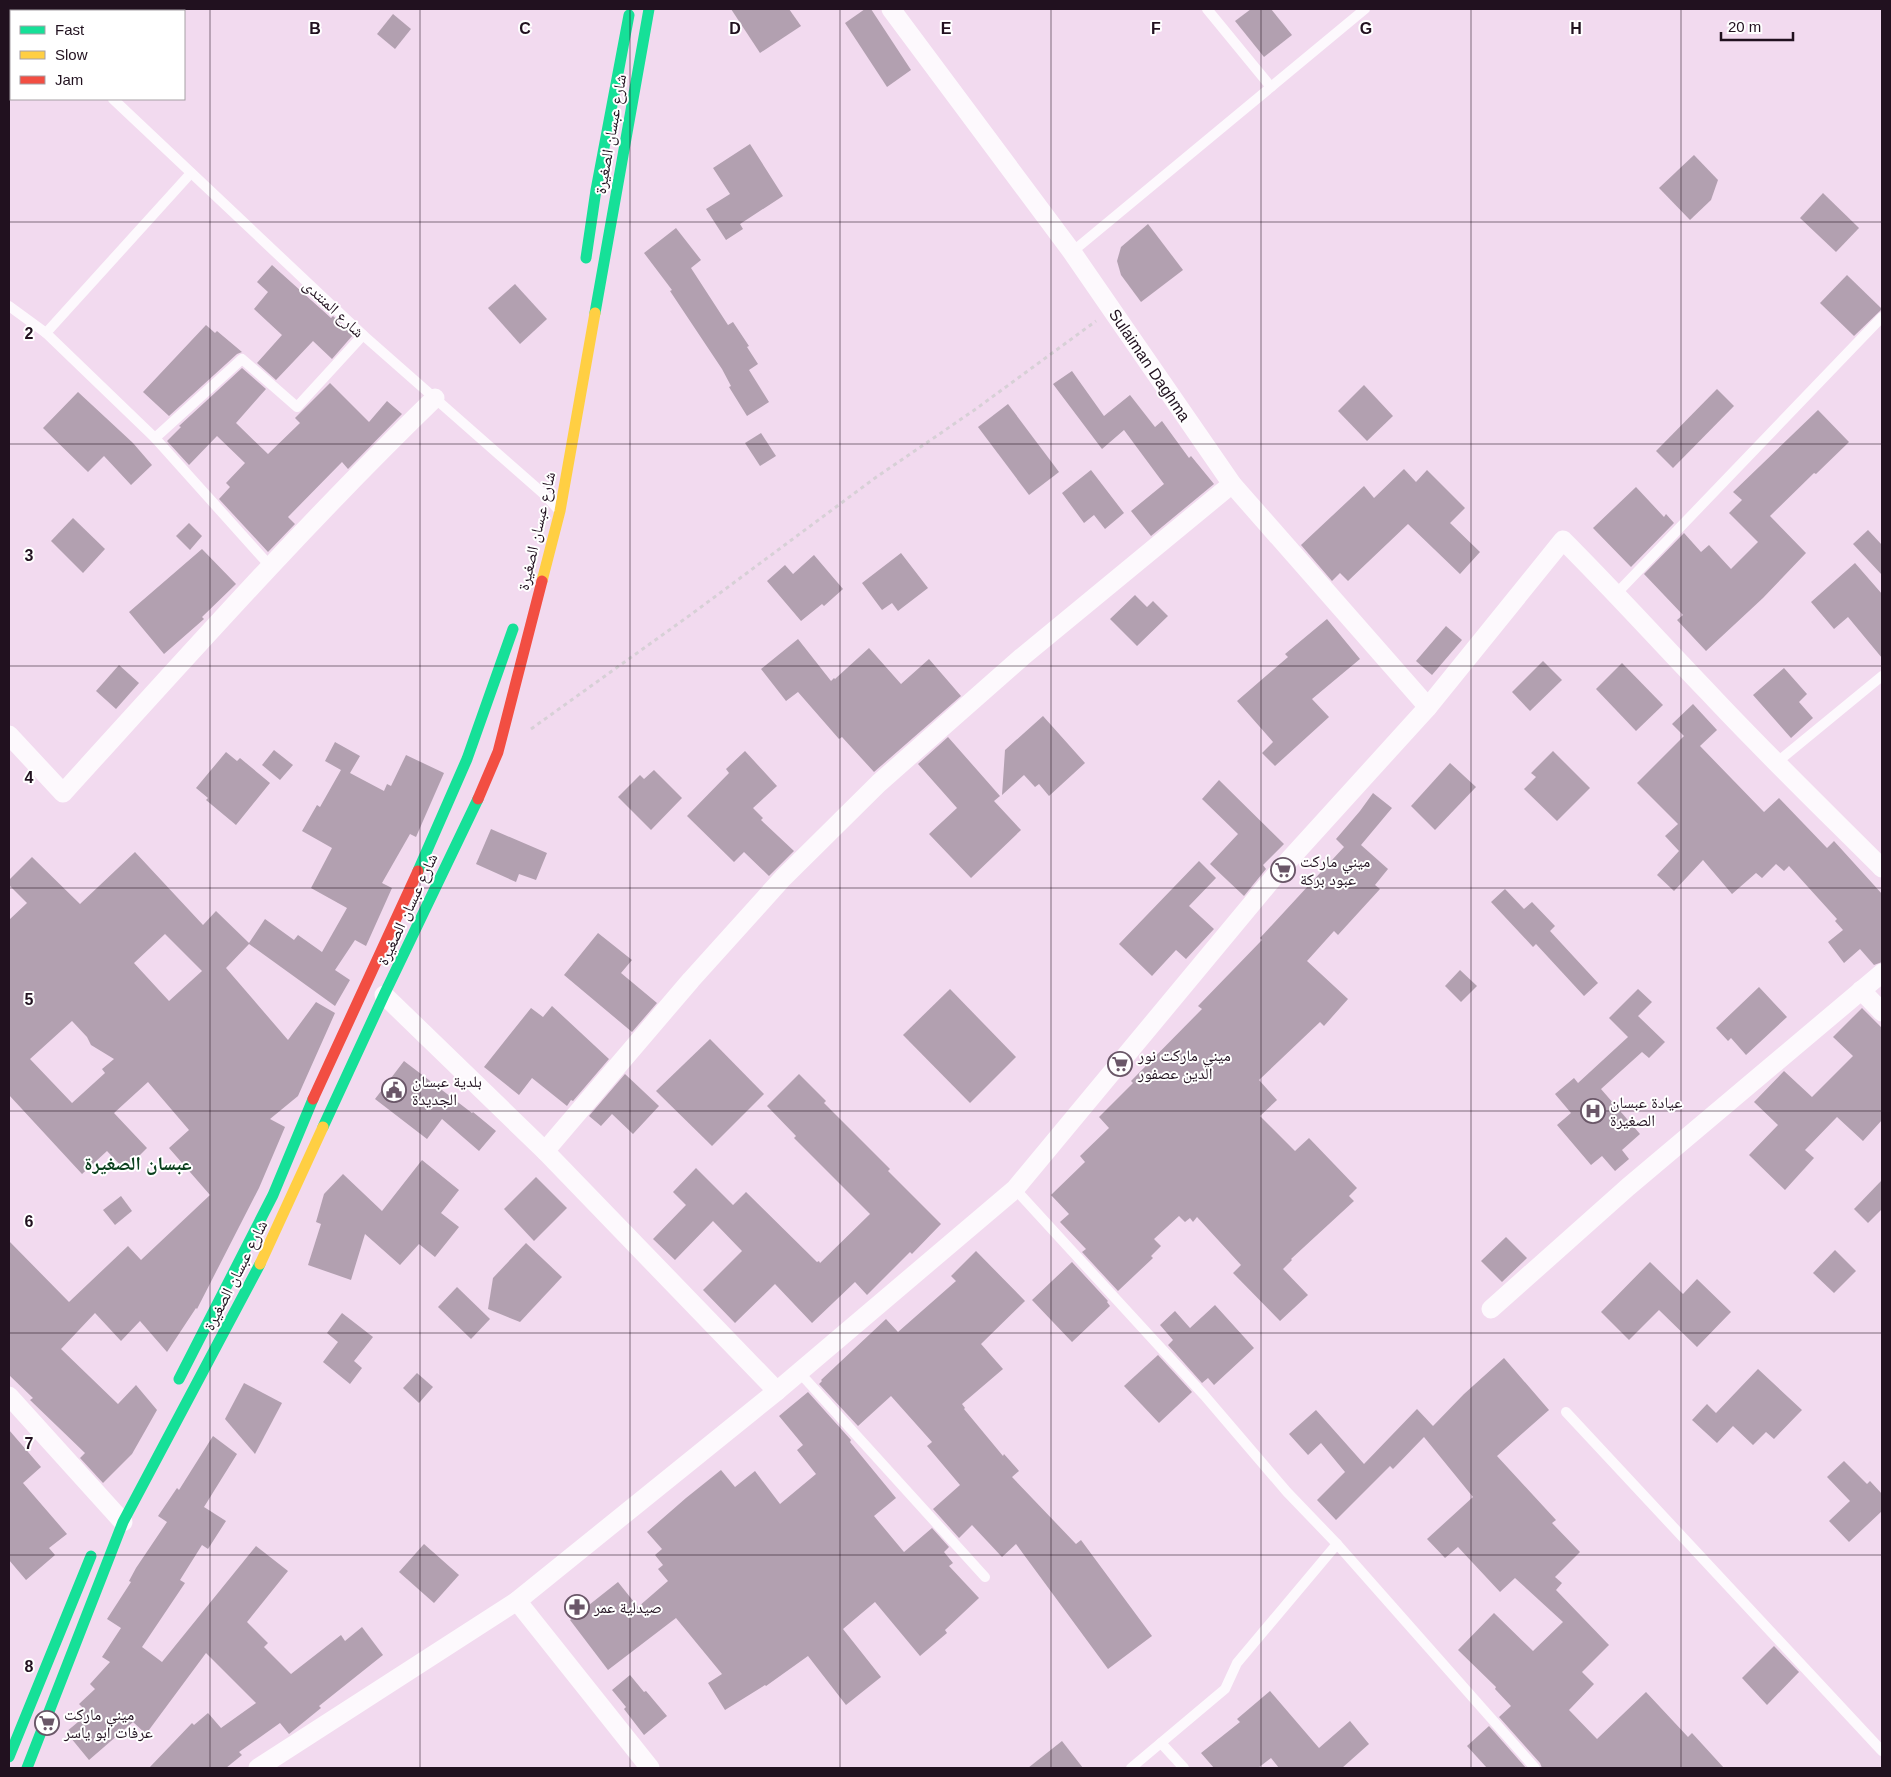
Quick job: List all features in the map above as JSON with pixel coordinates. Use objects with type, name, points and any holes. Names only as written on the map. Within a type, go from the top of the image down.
[{"type":"street","name":"شارع عبسان الصغيرة","points":[[584,274],[596,190],[630,9]]},
{"type":"street","name":"شارع عبسان الصغيرة","points":[[27,1768],[114,1512],[254,1278],[384,995],[490,774],[498,752],[560,510],[648,9]]},
{"type":"street","name":"Sulaiman Daghma","points":[[892,9],[1072,252],[1232,484],[1428,707]]},
{"type":"street","points":[[9,735],[63,793],[270,566],[435,398]]},
{"type":"street","points":[[545,1151],[691,980],[783,878],[879,783],[1022,657],[1232,484]]},
{"type":"street","points":[[258,1768],[517,1601],[777,1391],[1015,1189],[1279,871],[1428,707],[1563,540],[1617,593],[1776,763],[1882,868]]},
{"type":"street","name":"شارع عبسان الصغيرة","points":[[174,1387],[273,1195],[323,1076],[429,847],[467,759],[517,617]]},
{"type":"street","points":[[1491,1309],[1628,1187],[1882,973]]},
{"type":"street","points":[[1861,990],[1882,1012]]},
{"type":"street","points":[[384,995],[545,1151],[777,1391]]},
{"type":"street","points":[[9,1396],[114,1512]]},
{"type":"street","points":[[9,1757],[96,1543]]},
{"type":"street","points":[[517,1601],[650,1768]]},
{"type":"lane","points":[[1207,9],[1271,87]]},
{"type":"lane","points":[[1072,252],[1365,9]]},
{"type":"lane","name":"شارع المنتدى","points":[[114,100],[363,335],[560,510]]},
{"type":"lane","points":[[46,333],[191,173]]},
{"type":"lane","points":[[9,306],[46,333],[155,438],[270,566]]},
{"type":"lane","points":[[1617,593],[1882,317]]},
{"type":"lane","points":[[155,438],[242,359],[297,407],[363,335]]},
{"type":"lane","points":[[1776,763],[1882,676]]},
{"type":"lane","points":[[1015,1189],[1204,1395],[1287,1492],[1337,1544],[1535,1768]]},
{"type":"lane","points":[[799,1372],[985,1577]]},
{"type":"lane","points":[[1566,1412],[1882,1751]]},
{"type":"lane","points":[[1131,1768],[1225,1689],[1237,1663],[1337,1544]]},
{"type":"lane","points":[[1161,1743],[1184,1768]]},
{"type":"path","points":[[531,729],[694,613],[875,478],[973,411],[1112,309]]},
{"type":"building","points":[[731,9],[789,9],[801,26],[760,53]]},
{"type":"building","points":[[865,9],[871,9],[911,70],[887,87],[845,23]]},
{"type":"building","points":[[1251,9],[1271,9],[1292,35],[1264,57],[1235,21]]},
{"type":"building","points":[[393,14],[411,29],[395,49],[377,34]]},
{"type":"building","points":[[750,144],[783,196],[740,224],[743,229],[726,240],[706,209],[730,194],[713,168]]},
{"type":"building","points":[[1694,155],[1718,180],[1711,200],[1690,220],[1659,188]]},
{"type":"building","points":[[1823,193],[1859,228],[1836,252],[1800,218]]},
{"type":"building","points":[[1148,224],[1183,270],[1141,302],[1121,275],[1117,261],[1121,247]]},
{"type":"building","points":[[676,228],[701,260],[691,268],[728,325],[733,322],[758,364],[749,370],[769,402],[747,416],[729,387],[731,386],[722,369],[670,291],[672,290],[644,253]]},
{"type":"building","points":[[272,265],[331,318],[333,316],[353,335],[332,359],[313,341],[276,380],[257,363],[282,335],[254,309],[268,292],[257,282]]},
{"type":"building","points":[[1847,275],[1882,309],[1854,336],[1820,303]]},
{"type":"building","points":[[515,284],[547,319],[520,344],[488,308]]},
{"type":"building","points":[[206,325],[215,333],[217,331],[242,352],[237,354],[169,416],[143,392]]},
{"type":"building","points":[[242,368],[266,389],[236,423],[268,454],[300,423],[295,418],[330,383],[369,422],[387,401],[402,414],[348,469],[342,462],[288,517],[295,524],[268,552],[219,499],[230,487],[226,483],[245,463],[217,436],[189,465],[167,441],[181,427],[179,426]]},
{"type":"building","points":[[1072,371],[1104,416],[1130,395],[1155,427],[1162,421],[1189,458],[1191,456],[1214,484],[1151,536],[1131,511],[1164,484],[1124,430],[1102,449],[1053,384]]},
{"type":"building","points":[[1364,385],[1393,416],[1367,441],[1338,411]]},
{"type":"building","points":[[1717,389],[1734,406],[1673,468],[1656,451]]},
{"type":"building","points":[[78,392],[133,443],[152,465],[131,485],[104,456],[88,472],[43,428]]},
{"type":"building","points":[[1008,404],[1059,472],[1029,495],[978,427]]},
{"type":"building","points":[[1818,410],[1849,442],[1770,516],[1806,553],[1763,598],[1706,651],[1677,620],[1683,615],[1644,574],[1684,533],[1701,552],[1709,545],[1731,569],[1758,542],[1729,513],[1742,500],[1733,492]]},
{"type":"building","points":[[761,433],[776,456],[760,466],[745,443]]},
{"type":"building","points":[[1404,469],[1416,482],[1427,470],[1465,508],[1450,523],[1480,552],[1460,574],[1408,524],[1348,581],[1340,573],[1332,581],[1301,545],[1364,486],[1374,498]]},
{"type":"building","points":[[1091,470],[1124,513],[1105,529],[1094,515],[1084,523],[1062,493]]},
{"type":"building","points":[[1636,487],[1664,517],[1666,514],[1674,523],[1631,567],[1593,528]]},
{"type":"building","points":[[73,518],[105,549],[83,573],[51,541]]},
{"type":"building","points":[[189,523],[202,536],[190,550],[176,536]]},
{"type":"building","points":[[1868,530],[1882,545],[1882,575],[1853,544]]},
{"type":"building","points":[[202,549],[236,584],[202,617],[204,619],[164,654],[129,612]]},
{"type":"building","points":[[901,553],[928,588],[898,611],[892,603],[882,610],[862,583]]},
{"type":"building","points":[[814,555],[843,589],[824,606],[822,604],[801,621],[767,581],[785,565],[793,574]]},
{"type":"building","points":[[1855,563],[1882,594],[1882,658],[1848,617],[1834,629],[1811,602]]},
{"type":"building","points":[[1135,595],[1147,607],[1153,601],[1168,616],[1137,646],[1110,619]]},
{"type":"building","points":[[1327,619],[1360,659],[1312,699],[1329,717],[1275,766],[1262,753],[1273,742],[1237,701],[1288,657],[1285,654]]},
{"type":"building","points":[[1446,626],[1462,640],[1432,675],[1416,661]]},
{"type":"building","points":[[798,639],[831,681],[869,648],[901,684],[929,659],[961,696],[874,772],[842,737],[839,739],[798,692],[786,701],[761,669]]},
{"type":"building","points":[[1543,661],[1562,680],[1530,711],[1512,692]]},
{"type":"building","points":[[1622,663],[1663,705],[1636,731],[1596,689]]},
{"type":"building","points":[[119,665],[139,683],[116,709],[96,691]]},
{"type":"building","points":[[1784,668],[1807,694],[1799,702],[1813,718],[1791,738],[1753,695]]},
{"type":"building","points":[[1693,704],[1717,730],[1700,746],[1764,812],[1779,798],[1827,848],[1834,841],[1882,894],[1882,962],[1874,965],[1860,949],[1844,963],[1828,942],[1843,930],[1835,921],[1837,919],[1789,866],[1784,871],[1776,864],[1762,878],[1756,873],[1732,894],[1703,860],[1674,891],[1657,875],[1679,851],[1665,836],[1678,824],[1637,783],[1684,736],[1672,724]]},
{"type":"building","points":[[1043,716],[1085,763],[1049,796],[1039,784],[1035,787],[1024,775],[1002,795],[1005,750]]},
{"type":"building","points":[[948,737],[1000,796],[994,801],[1021,830],[971,878],[929,834],[957,808],[918,764]]},
{"type":"building","points":[[335,742],[360,756],[350,773],[384,791],[387,784],[391,786],[406,755],[444,773],[416,837],[410,834],[382,883],[392,888],[366,946],[355,940],[335,970],[350,980],[335,1006],[249,944],[226,968],[288,1040],[316,1002],[335,1013],[298,1096],[270,1119],[285,1127],[259,1188],[197,1309],[167,1352],[140,1321],[121,1341],[95,1313],[61,1349],[118,1404],[136,1385],[157,1410],[132,1454],[103,1483],[80,1458],[85,1453],[30,1400],[33,1398],[9,1375],[9,1241],[69,1302],[128,1246],[141,1260],[210,1195],[169,1148],[189,1130],[148,1082],[114,1113],[147,1148],[125,1170],[107,1151],[82,1174],[9,1095],[9,920],[27,903],[9,885],[9,880],[32,857],[80,904],[135,852],[203,925],[216,911],[249,943],[265,919],[294,940],[298,935],[322,952],[347,908],[311,888],[332,848],[302,831],[317,805],[320,807],[341,770],[325,761]],"holes":[[[165,934],[202,971],[169,1001],[134,963]],[[72,1021],[87,1037],[91,1045],[114,1059],[102,1069],[105,1073],[72,1103],[30,1059]]]},
{"type":"building","points":[[274,750],[293,765],[280,780],[262,765]]},
{"type":"building","points":[[745,751],[777,786],[753,808],[763,818],[761,820],[794,851],[769,876],[744,852],[734,862],[687,816],[729,773],[726,769]]},
{"type":"building","points":[[1553,751],[1590,788],[1557,821],[1524,789],[1536,777],[1531,773]]},
{"type":"building","points":[[226,752],[237,761],[240,758],[270,783],[236,825],[206,800],[208,798],[196,788]]},
{"type":"building","points":[[1450,763],[1476,787],[1435,830],[1411,806]]},
{"type":"building","points":[[654,770],[682,798],[651,830],[618,797],[640,775],[644,779]]},
{"type":"building","points":[[1219,780],[1284,844],[1263,865],[1266,869],[1244,896],[1210,864],[1238,834],[1202,799]]},
{"type":"building","points":[[1373,793],[1392,808],[1361,845],[1388,869],[1375,885],[1380,889],[1338,935],[1334,931],[1307,961],[1348,999],[1324,1026],[1320,1022],[1259,1080],[1277,1100],[1260,1116],[1295,1151],[1309,1138],[1357,1188],[1349,1196],[1354,1201],[1291,1259],[1283,1269],[1308,1295],[1280,1321],[1233,1273],[1241,1265],[1197,1217],[1193,1222],[1190,1218],[1185,1222],[1179,1216],[1154,1239],[1161,1246],[1151,1256],[1153,1258],[1118,1291],[1082,1252],[1086,1249],[1060,1222],[1069,1214],[1051,1195],[1085,1162],[1080,1156],[1109,1128],[1099,1117],[1133,1083],[1131,1081],[1202,1009],[1198,1006],[1262,940],[1260,938],[1344,847],[1336,839]]},
{"type":"building","points":[[491,829],[547,853],[536,880],[519,874],[516,882],[476,864]]},
{"type":"building","points":[[1199,861],[1216,878],[1189,906],[1214,929],[1186,959],[1176,950],[1152,976],[1119,944]]},
{"type":"building","points":[[1505,889],[1524,909],[1532,902],[1555,926],[1550,931],[1598,983],[1584,996],[1536,944],[1533,947],[1491,902]]},
{"type":"building","points":[[598,933],[632,960],[621,973],[657,1003],[632,1032],[564,975]]},
{"type":"building","points":[[1460,970],[1477,986],[1461,1002],[1445,986]]},
{"type":"building","points":[[1759,987],[1787,1017],[1746,1055],[1731,1038],[1728,1041],[1716,1028]]},
{"type":"building","points":[[950,989],[1016,1057],[970,1103],[903,1035]]},
{"type":"building","points":[[1638,989],[1652,1002],[1638,1016],[1665,1042],[1649,1058],[1642,1052],[1601,1089],[1640,1134],[1622,1150],[1629,1159],[1615,1171],[1602,1156],[1591,1165],[1557,1125],[1571,1113],[1555,1094],[1574,1078],[1578,1083],[1628,1037],[1609,1018]]},
{"type":"building","points":[[552,1006],[609,1059],[567,1106],[532,1078],[519,1095],[484,1067],[531,1008],[543,1017]]},
{"type":"building","points":[[1862,1008],[1882,1028],[1882,1120],[1863,1141],[1837,1117],[1805,1150],[1814,1158],[1785,1190],[1749,1155],[1778,1125],[1754,1102],[1784,1071],[1812,1097],[1853,1056],[1833,1037]]},
{"type":"building","points":[[710,1039],[764,1094],[712,1146],[656,1091]]},
{"type":"building","points":[[404,1061],[496,1131],[479,1151],[442,1119],[427,1139],[375,1099]]},
{"type":"building","points":[[625,1074],[659,1106],[633,1134],[612,1114],[601,1126],[589,1116]]},
{"type":"building","points":[[799,1074],[826,1101],[824,1103],[890,1169],[888,1171],[941,1224],[912,1254],[910,1252],[867,1295],[855,1282],[812,1323],[775,1284],[735,1323],[703,1290],[742,1251],[713,1221],[675,1260],[653,1239],[686,1205],[673,1192],[696,1168],[733,1205],[746,1192],[820,1263],[870,1214],[794,1138],[796,1136],[767,1106]]},
{"type":"building","points":[[422,1160],[459,1190],[441,1213],[459,1227],[435,1257],[419,1244],[400,1265],[365,1234],[351,1280],[308,1265],[321,1224],[316,1222],[324,1194],[343,1174],[382,1211]]},
{"type":"building","points":[[536,1177],[567,1208],[534,1241],[504,1209]]},
{"type":"building","points":[[1882,1180],[1882,1209],[1868,1223],[1854,1209]]},
{"type":"building","points":[[121,1196],[132,1211],[115,1225],[103,1210]]},
{"type":"building","points":[[1506,1237],[1527,1258],[1502,1282],[1481,1261]]},
{"type":"building","points":[[526,1243],[562,1277],[520,1322],[488,1309],[493,1278]]},
{"type":"building","points":[[1835,1250],[1856,1271],[1834,1293],[1813,1273]]},
{"type":"building","points":[[976,1251],[1025,1301],[981,1344],[1003,1369],[962,1404],[964,1409],[1003,1456],[1004,1454],[1019,1471],[1012,1477],[1076,1544],[1081,1540],[1152,1636],[1108,1669],[1016,1544],[1002,1557],[972,1525],[959,1538],[933,1509],[960,1485],[927,1446],[932,1442],[891,1396],[858,1426],[819,1384],[886,1319],[898,1332],[956,1281],[951,1276]]},
{"type":"building","points":[[1072,1262],[1108,1301],[1110,1306],[1072,1342],[1032,1300]]},
{"type":"building","points":[[1650,1262],[1683,1294],[1697,1279],[1731,1312],[1697,1347],[1659,1310],[1629,1340],[1601,1312]]},
{"type":"building","points":[[457,1287],[490,1319],[471,1339],[438,1307]]},
{"type":"building","points":[[1215,1305],[1254,1348],[1214,1385],[1208,1378],[1202,1383],[1168,1345],[1173,1340],[1160,1325],[1175,1311],[1190,1328]]},
{"type":"building","points":[[342,1313],[373,1337],[354,1361],[362,1368],[350,1384],[323,1362],[338,1342],[327,1333]]},
{"type":"building","points":[[1158,1355],[1192,1392],[1159,1423],[1124,1386]]},
{"type":"building","points":[[1504,1358],[1549,1410],[1497,1456],[1556,1520],[1552,1523],[1580,1552],[1555,1577],[1562,1583],[1556,1590],[1609,1645],[1582,1672],[1594,1684],[1569,1710],[1597,1739],[1646,1692],[1688,1737],[1692,1733],[1724,1768],[1542,1768],[1540,1763],[1499,1717],[1511,1706],[1495,1689],[1496,1687],[1458,1650],[1494,1613],[1533,1651],[1563,1622],[1515,1578],[1500,1592],[1458,1547],[1445,1558],[1427,1539],[1473,1497],[1424,1437],[1393,1469],[1390,1466],[1336,1520],[1317,1500],[1345,1472],[1321,1443],[1308,1455],[1289,1434],[1316,1410],[1364,1464],[1417,1409],[1433,1426],[1464,1394]]},
{"type":"building","points":[[1758,1369],[1802,1410],[1774,1439],[1766,1432],[1753,1445],[1733,1426],[1717,1443],[1692,1420],[1707,1404],[1716,1413]]},
{"type":"building","points":[[417,1373],[433,1387],[419,1403],[403,1388]]},
{"type":"building","points":[[244,1383],[282,1403],[255,1454],[225,1419]]},
{"type":"building","points":[[808,1392],[851,1440],[850,1442],[896,1498],[874,1516],[904,1552],[932,1528],[949,1547],[944,1552],[953,1563],[949,1566],[979,1598],[945,1630],[947,1633],[920,1656],[875,1602],[843,1629],[881,1677],[846,1705],[808,1656],[766,1686],[725,1710],[708,1683],[722,1674],[676,1618],[608,1670],[570,1620],[618,1582],[638,1607],[668,1581],[658,1569],[663,1565],[655,1555],[662,1549],[647,1532],[721,1470],[735,1487],[755,1471],[780,1504],[816,1474],[797,1450],[803,1445],[779,1416]]},
{"type":"building","points":[[9,1430],[41,1467],[23,1483],[67,1534],[49,1548],[55,1555],[26,1580],[9,1560]]},
{"type":"building","points":[[213,1436],[237,1454],[204,1507],[226,1521],[208,1549],[202,1545],[180,1580],[185,1583],[142,1647],[162,1662],[256,1546],[288,1571],[247,1622],[268,1643],[264,1647],[291,1674],[341,1635],[345,1641],[362,1627],[383,1655],[319,1706],[321,1708],[289,1734],[280,1723],[239,1752],[242,1755],[226,1768],[149,1768],[192,1723],[194,1725],[208,1713],[221,1728],[256,1703],[206,1653],[146,1734],[133,1722],[89,1760],[66,1732],[78,1722],[73,1717],[83,1708],[79,1704],[95,1689],[90,1684],[110,1662],[102,1657],[121,1628],[107,1619],[131,1582],[129,1581],[136,1568],[167,1522],[158,1516],[177,1488],[179,1490]]},
{"type":"building","points":[[1844,1461],[1867,1484],[1870,1481],[1882,1494],[1882,1511],[1849,1542],[1829,1521],[1850,1501],[1827,1477]]},
{"type":"building","points":[[424,1544],[459,1575],[434,1603],[399,1572]]},
{"type":"building","points":[[1774,1646],[1799,1672],[1767,1705],[1742,1678]]},
{"type":"building","points":[[630,1675],[667,1716],[644,1735],[624,1709],[626,1707],[612,1690]]},
{"type":"building","points":[[1270,1691],[1319,1748],[1350,1721],[1369,1744],[1342,1768],[1279,1768],[1271,1758],[1258,1768],[1214,1768],[1201,1753],[1240,1722],[1237,1719]]},
{"type":"building","points":[[1489,1726],[1526,1768],[1487,1768],[1467,1746]]},
{"type":"building","points":[[1062,1741],[1083,1768],[1028,1768]]},
{"type":"traffic: fast","points":[[595,313],[649,9]]},
{"type":"traffic: fast","points":[[586,258],[596,190],[629,15]]},
{"type":"traffic: fast","points":[[418,871],[467,759],[513,629]]},
{"type":"traffic: fast","points":[[323,1127],[478,799]]},
{"type":"traffic: fast","points":[[179,1379],[273,1195],[313,1099]]},
{"type":"traffic: fast","points":[[27,1768],[123,1522],[260,1264]]},
{"type":"traffic: fast","points":[[9,1757],[91,1556]]},
{"type":"traffic: slow","points":[[542,581],[560,511],[595,313]]},
{"type":"traffic: slow","points":[[260,1264],[323,1127]]},
{"type":"traffic: jam","points":[[478,799],[498,752],[542,581]]},
{"type":"traffic: jam","points":[[313,1099],[418,871]]},
{"type":"place","name":"ميني ماركت عبود بركة","points":[[1283,870]]},
{"type":"place","name":"ميني ماركت نور الدين عصفور","points":[[1120,1064]]},
{"type":"place","name":"بلدية عبسان الجديدة","points":[[394,1090]]},
{"type":"place","name":"عيادة عبسان الصغيرة","points":[[1593,1111]]},
{"type":"place","name":"صيدلية عمر","points":[[577,1607]]},
{"type":"place","name":"ميني ماركت عرفات ابو ياسر","points":[[47,1723]]},
{"type":"district","name":"عبسان الصغيرة","points":[[138,1163]]}]
